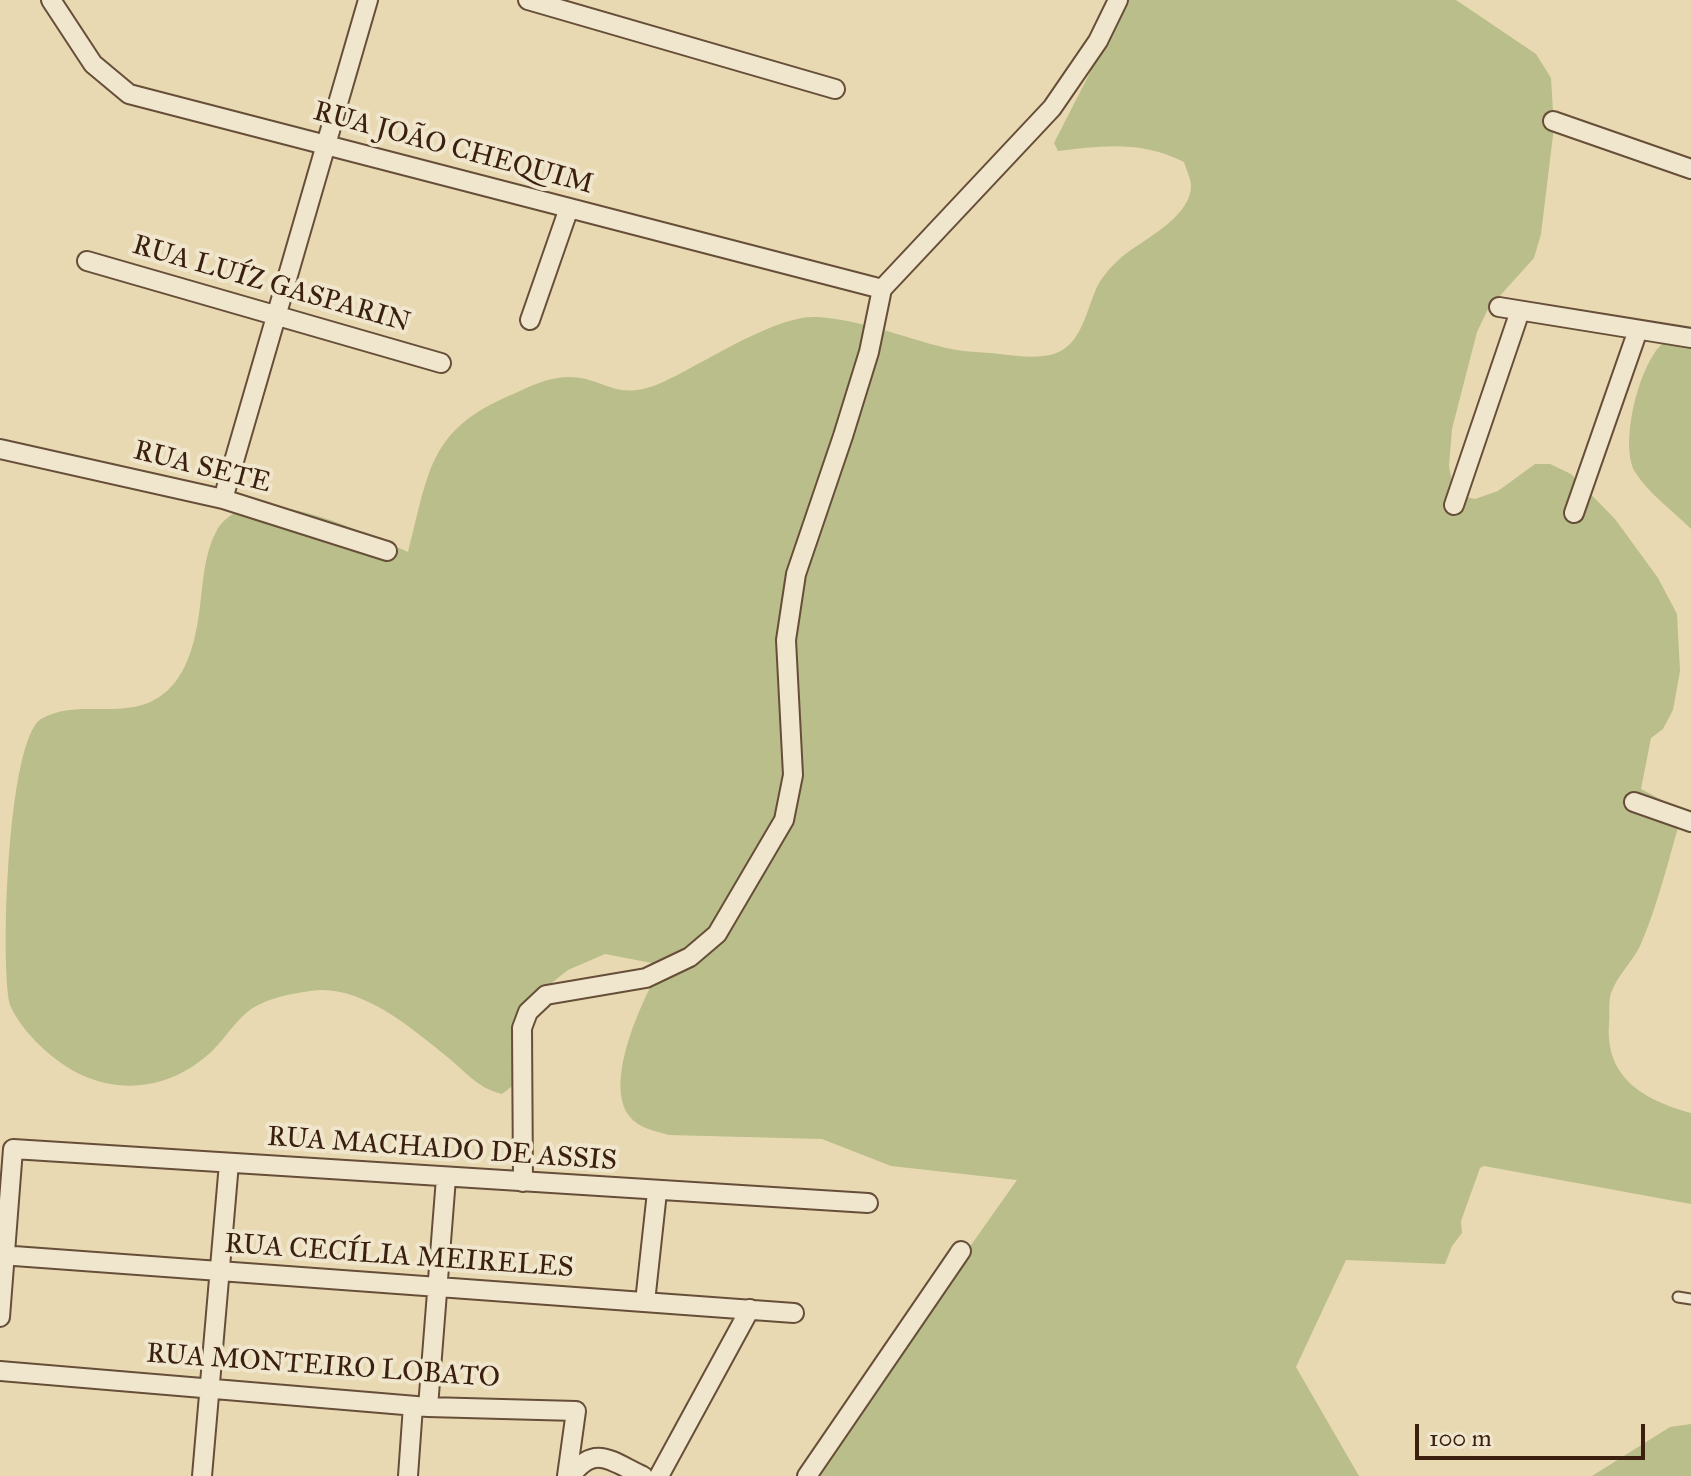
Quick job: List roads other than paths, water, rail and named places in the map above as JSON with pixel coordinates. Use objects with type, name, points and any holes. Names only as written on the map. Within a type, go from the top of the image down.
[{"type":"street","name":"RUA JOÃO CHEQUIM","points":[[51,0],[93,64],[129,94],[882,289]]},
{"type":"street","points":[[223,499],[279,317],[368,0]]},
{"type":"street","points":[[528,0],[835,89]]},
{"type":"street","points":[[523,1182],[522,1028],[528,1012],[546,995],[646,978],[690,957],[717,934],[784,820],[793,775],[786,640],[796,574],[869,352],[882,289],[1052,108],[1098,41],[1118,0]]},
{"type":"street","points":[[1553,121],[1691,169]]},
{"type":"street","points":[[530,320],[569,208]]},
{"type":"street","name":"RUA LUÍZ GASPARIN","points":[[87,261],[441,363]]},
{"type":"street","points":[[1499,307],[1691,338]]},
{"type":"street","points":[[1454,505],[1520,311]]},
{"type":"street","points":[[1574,513],[1638,330]]},
{"type":"street","name":"RUA SETE","points":[[0,449],[223,499],[387,551]]},
{"type":"street","points":[[1634,802],[1691,822]]},
{"type":"street","name":"RUA MACHADO DE ASSIS","points":[[2,1255],[13,1149],[868,1203]]},
{"type":"street","points":[[202,1476],[229,1163]]},
{"type":"street","points":[[408,1476],[439,1289],[446,1178]]},
{"type":"street","points":[[645,1302],[657,1192]]},
{"type":"street","points":[[807,1476],[961,1251]]},
{"type":"street","points":[[0,1317],[2,1255]]},
{"type":"street","name":"RUA CECÍLIA MEIRELES","points":[[2,1255],[794,1313]]},
{"type":"street","points":[[659,1476],[750,1309]]},
{"type":"street","name":"RUA MONTEIRO LOBATO","points":[[0,1371],[421,1406],[576,1411],[569,1476]]},
{"type":"street","points":[[569,1476],[582,1461],[593,1456],[605,1458],[643,1476]]},
{"type":"lane","points":[[1678,1297],[1691,1299]]}]
